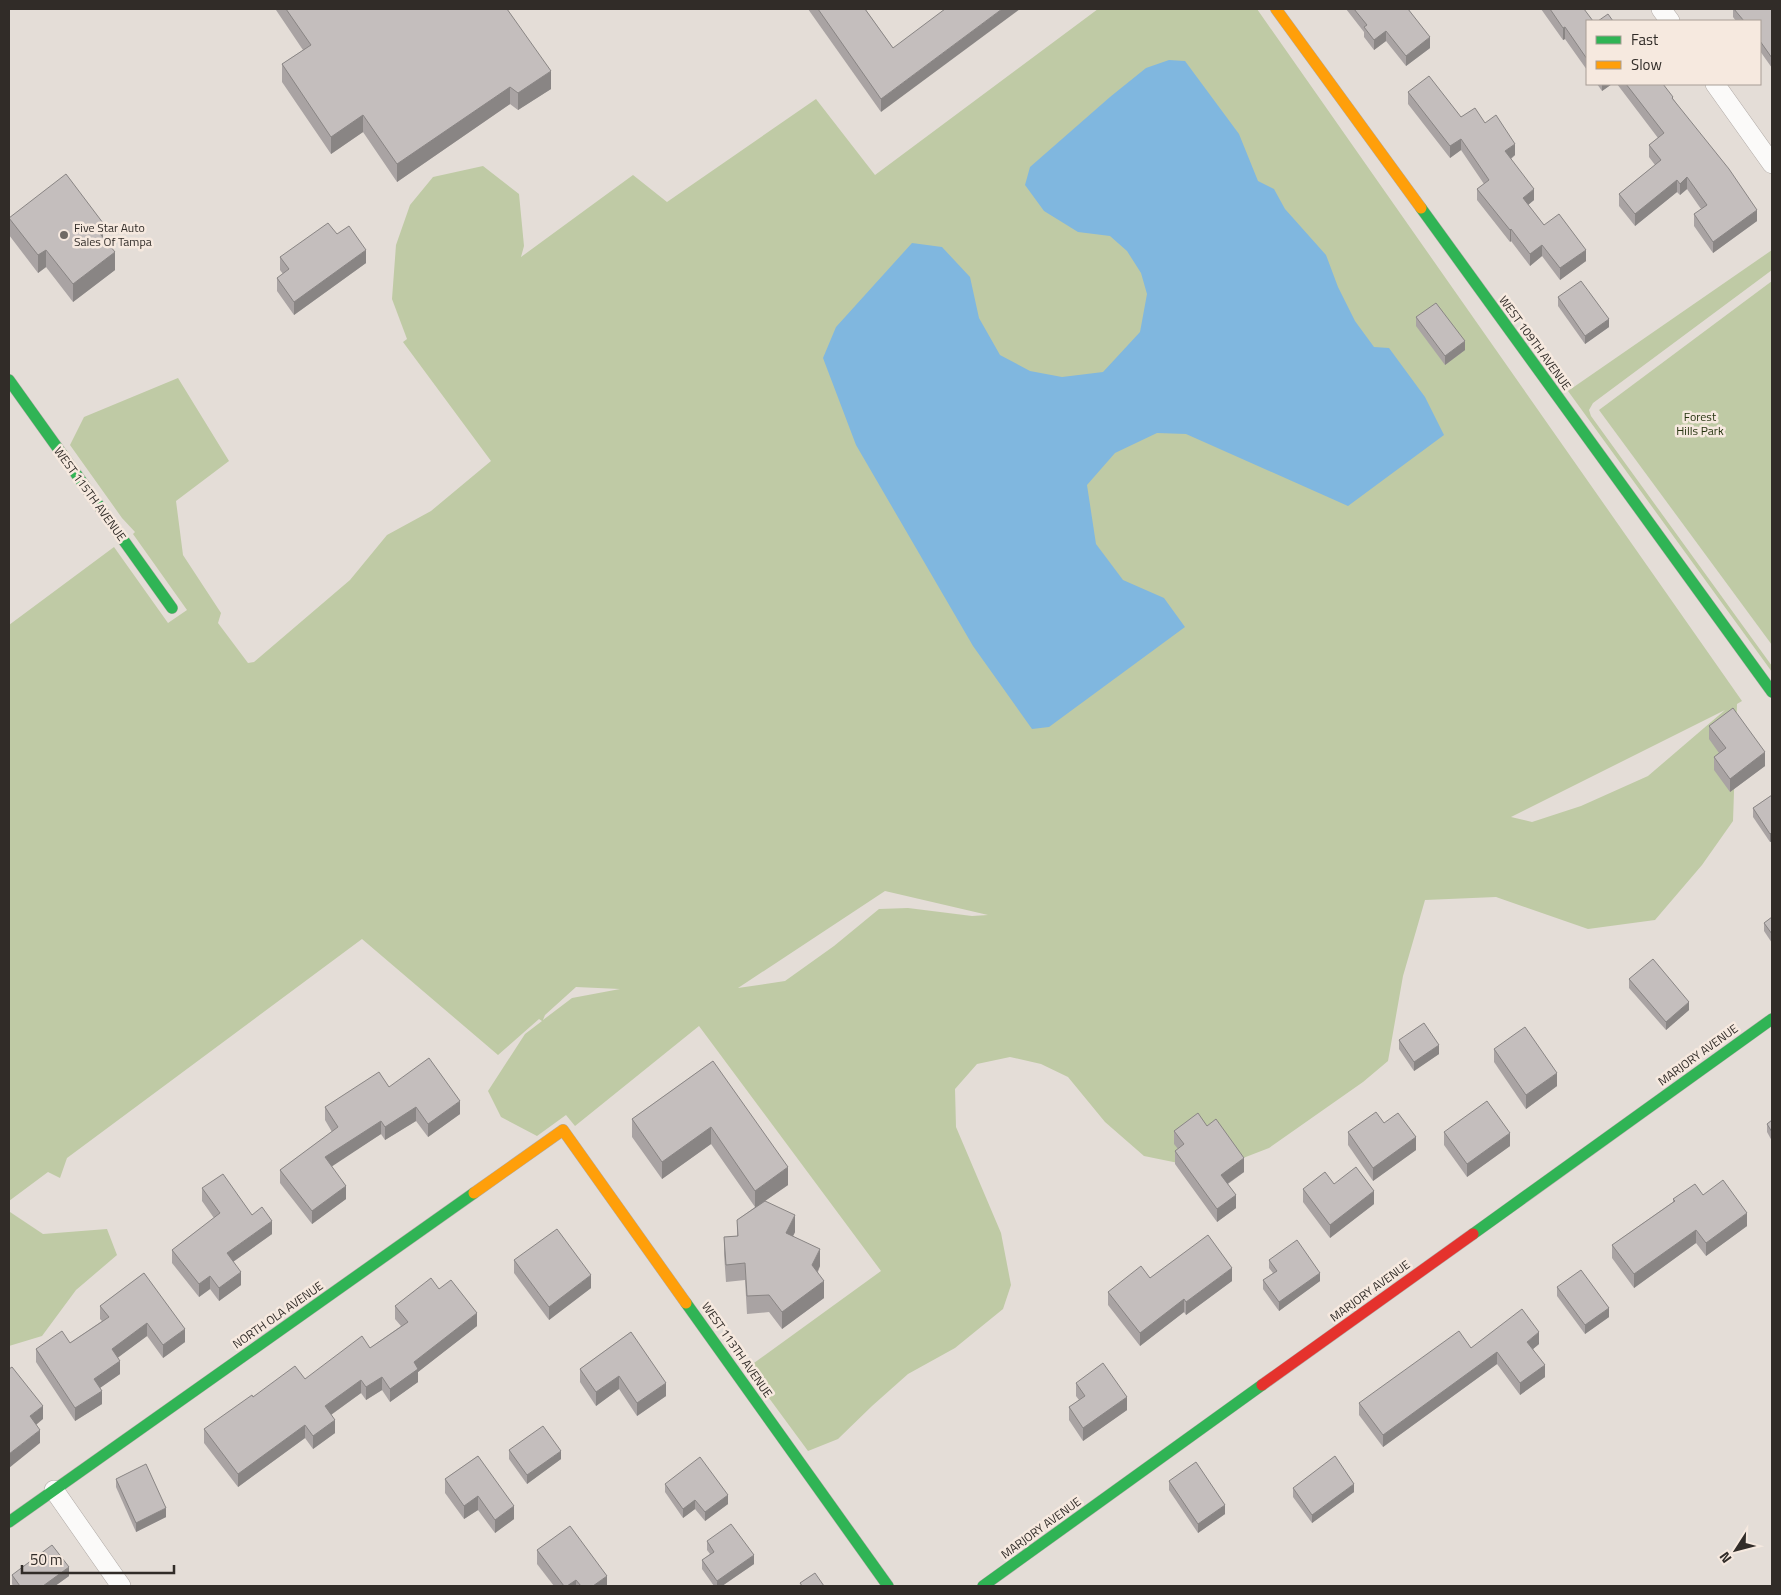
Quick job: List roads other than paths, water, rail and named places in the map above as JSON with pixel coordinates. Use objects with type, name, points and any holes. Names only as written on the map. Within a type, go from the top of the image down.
[{"type":"street","name":"WEST 109TH AVENUE","points":[[1276,9],[1772,692]]},
{"type":"street","points":[[1661,9],[1669,20]]},
{"type":"street","points":[[1716,85],[1772,164]]},
{"type":"street","name":"WEST 115TH AVENUE","points":[[9,380],[172,608]]},
{"type":"street","name":"MARJORY AVENUE","points":[[983,1586],[1772,1019]]},
{"type":"street","name":"NORTH OLA AVENUE","points":[[9,1522],[563,1130]]},
{"type":"street","name":"WEST 113TH AVENUE","points":[[563,1130],[888,1586]]},
{"type":"street","points":[[54,1490],[121,1586]]},
{"type":"water","points":[[1169,60],[1185,61],[1239,134],[1258,181],[1274,189],[1285,209],[1326,255],[1338,287],[1355,321],[1374,347],[1389,348],[1425,397],[1444,435],[1348,506],[1186,434],[1157,433],[1115,453],[1087,485],[1096,544],[1123,580],[1164,598],[1185,627],[1049,727],[1032,729],[973,646],[856,445],[823,358],[836,327],[912,243],[942,247],[970,277],[979,318],[1000,355],[1030,371],[1062,377],[1103,372],[1140,332],[1147,294],[1141,273],[1127,251],[1110,236],[1078,232],[1044,211],[1025,185],[1030,167],[1110,97],[1146,68]]},
{"type":"place","name":"Five Star Auto Sales Of Tampa","points":[[64,235]]},
{"type":"park label","name":"Forest Hills Park","points":[[1700,424]]}]
